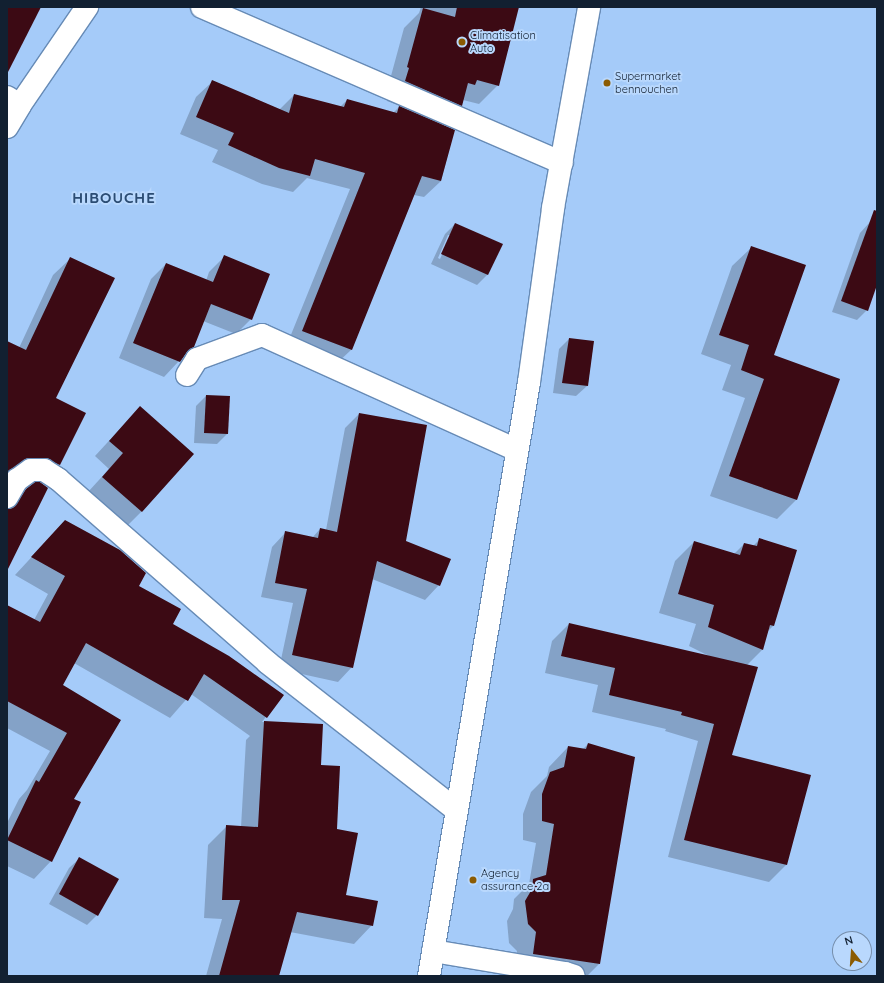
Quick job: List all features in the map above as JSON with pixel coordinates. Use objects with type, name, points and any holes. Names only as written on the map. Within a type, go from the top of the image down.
[{"type":"main road","points":[[7,126],[14,101],[87,7]]},
{"type":"main road","points":[[202,7],[562,163]]},
{"type":"main road","points":[[429,976],[517,450],[562,163],[589,7]]},
{"type":"main road","points":[[187,375],[197,359],[262,336],[517,450]]},
{"type":"main road","points":[[7,497],[17,480],[31,470],[44,470],[58,479],[268,663],[456,810]]},
{"type":"main road","points":[[433,951],[565,973],[574,976]]},
{"type":"building","points":[[7,7],[41,7],[7,74]]},
{"type":"building","name":"Climatisation Auto","points":[[457,7],[519,7],[499,86],[477,80],[475,85],[468,83],[462,106],[405,81],[409,68],[407,67],[423,8],[455,17]]},
{"type":"building","points":[[212,80],[289,113],[294,94],[344,107],[347,99],[397,113],[399,106],[455,130],[441,181],[422,176],[352,350],[302,331],[365,173],[315,159],[310,176],[279,168],[228,145],[234,133],[196,117]]},
{"type":"building","points":[[874,210],[877,211],[877,285],[868,311],[841,301]]},
{"type":"building","points":[[455,223],[503,244],[488,275],[441,254]]},
{"type":"building","points":[[751,246],[806,265],[774,355],[840,379],[797,500],[729,476],[764,379],[741,370],[749,345],[719,335]]},
{"type":"building","points":[[224,255],[270,274],[252,320],[211,304],[194,347],[187,352],[180,362],[133,343],[166,263],[213,282]]},
{"type":"building","points":[[70,257],[115,278],[56,398],[86,413],[60,465],[44,458],[31,458],[24,460],[7,473],[7,341],[26,350]]},
{"type":"building","points":[[569,338],[594,341],[588,386],[562,383]]},
{"type":"building","points":[[206,395],[230,396],[228,434],[204,433]]},
{"type":"building","points":[[140,406],[194,454],[142,512],[102,477],[123,453],[109,441]]},
{"type":"building","points":[[359,413],[427,425],[406,541],[451,559],[440,586],[377,561],[353,668],[292,655],[307,589],[275,583],[285,531],[318,538],[320,528],[337,532]]},
{"type":"building","points":[[35,482],[40,482],[48,488],[7,571],[7,509],[13,508],[26,489]]},
{"type":"building","points":[[65,520],[120,550],[146,573],[139,586],[181,609],[173,624],[229,656],[284,695],[267,718],[204,674],[188,701],[86,643],[63,685],[121,720],[74,799],[81,802],[52,862],[7,840],[36,780],[39,782],[67,733],[7,701],[7,605],[40,622],[65,576],[31,557]]},
{"type":"building","points":[[759,538],[797,550],[774,626],[770,625],[763,650],[708,627],[714,605],[678,594],[694,541],[740,555],[744,543],[757,546]]},
{"type":"building","points":[[569,623],[758,667],[732,755],[811,775],[787,865],[684,840],[714,724],[681,715],[682,712],[609,695],[615,668],[561,656]]},
{"type":"building","points":[[264,721],[323,724],[321,765],[340,766],[337,829],[358,833],[346,895],[378,901],[373,926],[297,912],[279,976],[219,976],[240,900],[222,900],[226,825],[258,827]]},
{"type":"building","points":[[588,743],[635,757],[600,964],[533,954],[536,932],[528,924],[525,901],[532,889],[533,879],[546,875],[554,824],[542,821],[542,794],[550,772],[564,767],[568,746],[586,749]]},
{"type":"building","points":[[79,857],[119,879],[98,916],[59,894]]},
{"type":"place","name":"Climatisation Auto","points":[[462,42]]},
{"type":"place","name":"Supermarket bennouchen","points":[[607,83]]},
{"type":"place","name":"Agency assurance 2a","points":[[473,880]]},
{"type":"district","name":"HIBOUCHE","points":[[114,198]]}]
